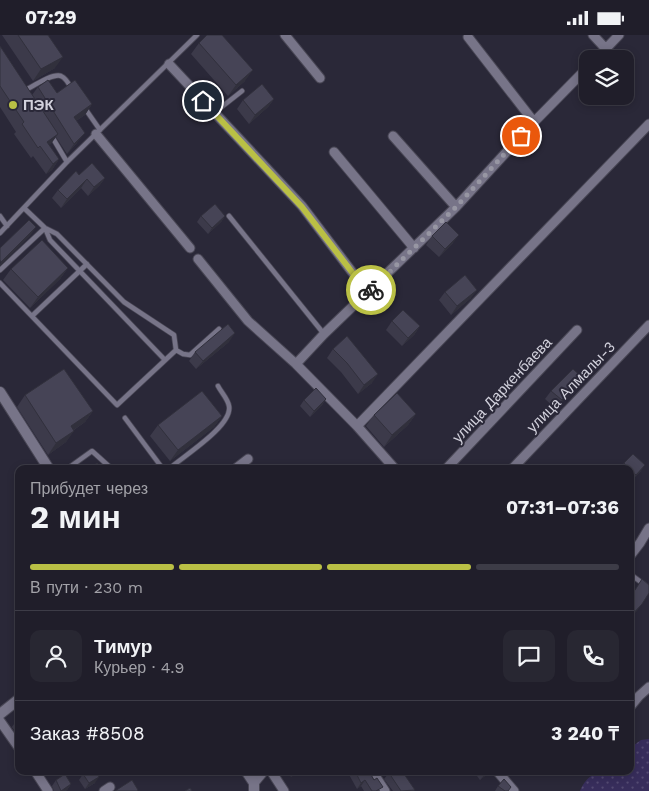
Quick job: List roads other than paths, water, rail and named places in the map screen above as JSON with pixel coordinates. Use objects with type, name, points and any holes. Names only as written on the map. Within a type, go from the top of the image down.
[{"type":"street","points":[[285,35],[320,78]]},
{"type":"street","points":[[593,35],[606,49],[619,35]]},
{"type":"street","points":[[468,37],[534,122]]},
{"type":"street","points":[[169,64],[302,207],[368,293]]},
{"type":"street","points":[[296,364],[324,334],[456,207],[579,76]]},
{"type":"street","points":[[356,426],[649,125]]},
{"type":"street","points":[[98,132],[190,248]]},
{"type":"street","points":[[393,136],[456,207]]},
{"type":"street","points":[[334,152],[414,248]]},
{"type":"street","points":[[198,259],[248,321],[296,364],[391,465]]},
{"type":"street","name":"улица Алмалы-3","points":[[516,465],[649,325]]},
{"type":"street","name":"улица Даркенбаева","points":[[450,465],[577,329]]},
{"type":"street","points":[[0,393],[46,465]]},
{"type":"street","points":[[240,465],[248,459]]},
{"type":"street","points":[[634,550],[649,528]]},
{"type":"street","points":[[634,702],[649,687]]},
{"type":"street","points":[[0,714],[15,702]]},
{"type":"street","points":[[0,721],[15,742]]},
{"type":"street","points":[[37,775],[48,791]]},
{"type":"street","points":[[248,775],[254,787]]},
{"type":"street","points":[[254,787],[262,775]]},
{"type":"street","points":[[274,775],[284,791]]},
{"type":"street","points":[[375,775],[385,791]]},
{"type":"street","points":[[500,775],[514,791]]},
{"type":"lane","points":[[0,233],[67,162],[197,35]]},
{"type":"lane","points":[[23,92],[52,76],[60,76],[66,80],[77,96]]},
{"type":"lane","points":[[18,85],[28,99]]},
{"type":"lane","points":[[214,113],[242,91]]},
{"type":"lane","points":[[82,105],[98,132]]},
{"type":"lane","points":[[47,129],[67,162]]},
{"type":"lane","points":[[24,208],[44,228],[50,240],[165,360]]},
{"type":"lane","points":[[0,216],[7,226]]},
{"type":"lane","points":[[230,216],[324,334]]},
{"type":"lane","points":[[44,228],[58,234],[124,302],[174,335],[176,350]]},
{"type":"lane","points":[[0,270],[44,228]]},
{"type":"lane","points":[[32,316],[87,264]]},
{"type":"lane","points":[[0,283],[117,405],[176,350]]},
{"type":"lane","points":[[176,350],[190,355],[219,329]]},
{"type":"lane","points":[[173,465],[220,427],[228,417],[229,406],[218,385]]},
{"type":"lane","points":[[125,418],[161,465]]},
{"type":"lane","points":[[73,465],[92,451],[108,465]]},
{"type":"lane","points":[[634,577],[649,588]]},
{"type":"place","name":"ПЭК","points":[[13,105]]}]
